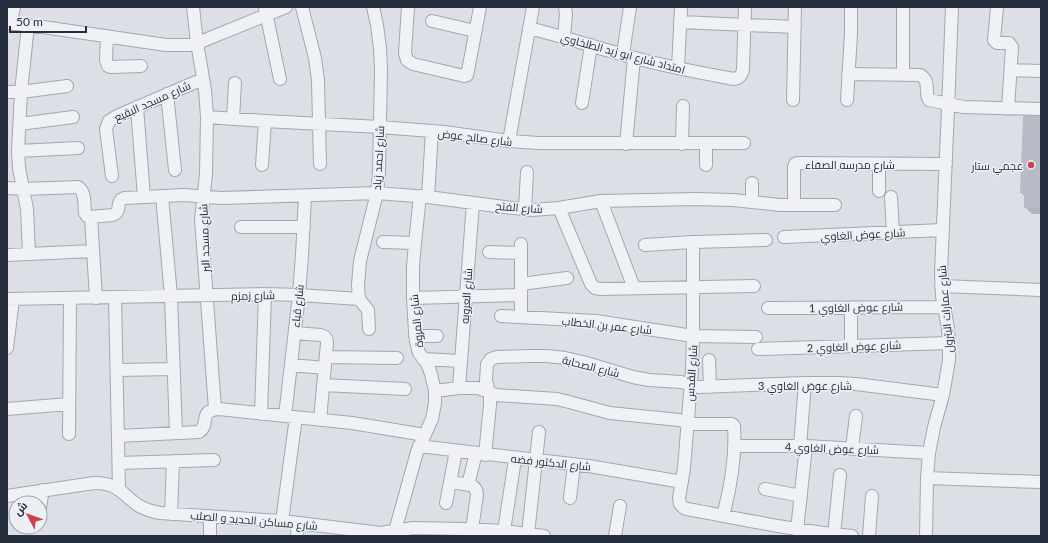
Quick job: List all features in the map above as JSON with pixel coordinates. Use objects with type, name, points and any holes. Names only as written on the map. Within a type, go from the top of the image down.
[{"type":"street","points":[[14,7],[9,23],[178,46],[211,39],[265,11],[286,7]]},
{"type":"street","name":"شارع مسجد البر","points":[[193,7],[207,117],[206,174],[201,219],[215,409]]},
{"type":"street","points":[[302,7],[315,58],[318,80],[320,164]]},
{"type":"street","name":"شارع احمد زياد","points":[[370,329],[368,310],[359,299],[358,285],[360,261],[377,193],[379,172],[381,70],[380,48],[374,7]]},
{"type":"street","points":[[408,7],[405,53],[407,60],[413,64],[462,75],[466,75],[468,71],[480,7]]},
{"type":"street","points":[[510,141],[533,7]]},
{"type":"street","points":[[626,144],[630,7]]},
{"type":"street","points":[[678,68],[681,7]]},
{"type":"street","points":[[744,25],[745,7]]},
{"type":"street","points":[[793,100],[795,7]]},
{"type":"street","points":[[847,100],[851,7]]},
{"type":"street","points":[[903,7],[903,75]]},
{"type":"street","name":"شارع عمارات البترول","points":[[926,536],[929,453],[934,427],[943,395],[949,360],[949,343],[941,286],[941,266],[952,7]]},
{"type":"street","points":[[996,7],[994,40],[997,43],[1007,43],[1011,45],[1008,109]]},
{"type":"street","points":[[563,8],[564,37]]},
{"type":"street","points":[[265,11],[280,79]]},
{"type":"street","points":[[432,21],[475,31]]},
{"type":"street","points":[[680,22],[795,27]]},
{"type":"street","points":[[28,25],[21,92],[18,151],[19,168],[27,209],[29,254]]},
{"type":"street","name":"امتداد شارع ابو زيد الطلخاوي","points":[[530,28],[628,56],[678,68],[737,78],[741,76],[743,69],[744,25]]},
{"type":"street","points":[[107,36],[106,60],[108,66],[141,66]]},
{"type":"street","points":[[582,103],[591,45]]},
{"type":"street","points":[[1011,70],[1041,71]]},
{"type":"street","points":[[848,74],[923,76],[926,81],[927,96],[929,100],[963,107],[1041,109]]},
{"type":"street","name":"شارع مسجد البقيع","points":[[112,176],[106,130],[109,121],[112,118],[203,79]]},
{"type":"street","points":[[233,119],[235,83]]},
{"type":"street","points":[[7,92],[21,92],[67,86]]},
{"type":"street","points":[[167,94],[175,170]]},
{"type":"street","points":[[682,106],[682,144]]},
{"type":"street","points":[[137,107],[144,197]]},
{"type":"street","points":[[20,124],[73,117]]},
{"type":"street","name":"شارع صالح عوض","points":[[207,117],[380,127],[432,131],[510,141],[562,144],[744,143]]},
{"type":"street","points":[[262,165],[265,121]]},
{"type":"street","name":"شارع المروة","points":[[403,532],[414,463],[419,446],[432,419],[435,403],[435,391],[429,368],[419,353],[413,298],[415,243],[424,196],[432,131]]},
{"type":"street","points":[[706,144],[706,165]]},
{"type":"street","points":[[18,151],[78,148]]},
{"type":"street","name":"شارع مدرسه الصفاء","points":[[794,205],[794,166],[798,163],[946,164]]},
{"type":"street","points":[[879,164],[879,191]]},
{"type":"street","points":[[525,209],[527,172]]},
{"type":"street","points":[[752,183],[752,202]]},
{"type":"street","points":[[7,188],[24,189],[78,186],[80,188],[83,192],[86,214],[88,217],[92,217],[96,298]]},
{"type":"street","name":"شارع الفتح","points":[[92,217],[113,215],[118,210],[119,202],[122,199],[184,195],[221,198],[377,193],[424,196],[525,209],[559,208],[601,201],[696,199],[733,200],[794,205],[835,205]]},
{"type":"street","points":[[162,196],[171,296],[176,434]]},
{"type":"street","name":"شارع قباء","points":[[282,521],[291,417],[291,365],[299,295],[305,196]]},
{"type":"street","points":[[891,197],[893,232]]},
{"type":"street","points":[[601,201],[634,288]]},
{"type":"street","name":"شارع العروبه","points":[[459,388],[473,203]]},
{"type":"street","points":[[559,208],[594,288],[754,286]]},
{"type":"street","points":[[242,227],[304,227]]},
{"type":"street","name":"شارع عوض الغاوي","points":[[784,237],[942,230]]},
{"type":"street","points":[[645,245],[766,240]]},
{"type":"street","points":[[383,242],[415,243]]},
{"type":"street","name":"شارع القدس","points":[[693,242],[693,336],[691,385],[684,468],[679,498],[680,504],[684,508],[723,516]]},
{"type":"street","points":[[489,252],[521,249],[521,317]]},
{"type":"street","points":[[7,255],[94,250]]},
{"type":"street","points":[[413,298],[466,297],[521,290],[567,278]]},
{"type":"street","points":[[941,286],[1041,290]]},
{"type":"street","points":[[261,414],[265,294]]},
{"type":"street","name":"شارع زمزم","points":[[10,299],[265,294],[359,299]]},
{"type":"street","points":[[7,496],[94,483],[112,485],[119,489],[115,297]]},
{"type":"street","points":[[69,434],[70,298]]},
{"type":"street","points":[[7,348],[10,299]]},
{"type":"street","name":"شارع عوض الغاوي 1","points":[[768,308],[944,307]]},
{"type":"street","points":[[851,308],[851,346]]},
{"type":"street","name":"شارع عمر بن الخطاب","points":[[501,316],[596,321],[693,336],[756,337]]},
{"type":"street","points":[[295,333],[320,335],[326,337],[327,341],[320,420]]},
{"type":"street","points":[[416,336],[437,336]]},
{"type":"street","name":"شارع عوض الغاوي 2","points":[[758,349],[949,343]]},
{"type":"street","name":"شارع الصحابة","points":[[488,392],[486,375],[488,364],[494,357],[500,356],[547,356],[565,358],[633,377],[691,385]]},
{"type":"street","points":[[291,365],[397,358]]},
{"type":"street","points":[[423,359],[461,361]]},
{"type":"street","points":[[709,360],[710,387]]},
{"type":"street","points":[[117,370],[174,369]]},
{"type":"street","points":[[797,530],[801,496],[805,383]]},
{"type":"street","name":"شارع عوض الغاوي 3","points":[[691,385],[710,387],[805,383],[856,384],[943,395]]},
{"type":"street","points":[[323,385],[405,389]]},
{"type":"street","points":[[435,391],[459,388],[478,388],[496,395],[556,399],[610,413],[679,420],[694,424],[733,424],[734,446],[732,473],[729,494],[723,516],[797,530],[852,536]]},
{"type":"street","points":[[468,485],[480,454],[490,405],[488,392]]},
{"type":"street","points":[[7,409],[69,404]]},
{"type":"street","points":[[118,436],[199,432],[203,430],[205,426],[205,417],[207,413],[210,410],[215,409],[352,423],[425,434]]},
{"type":"street","points":[[852,448],[856,416]]},
{"type":"street","points":[[528,534],[539,432]]},
{"type":"street","name":"شارع الدكتور فضه","points":[[419,446],[574,465],[682,482]]},
{"type":"street","name":"شارع عوض الغاوي 4","points":[[734,446],[803,446],[929,453]]},
{"type":"street","points":[[446,503],[456,451]]},
{"type":"street","points":[[504,531],[516,458]]},
{"type":"street","points":[[119,463],[214,460]]},
{"type":"street","points":[[172,514],[173,461]]},
{"type":"street","points":[[570,498],[574,465]]},
{"type":"street","points":[[834,534],[840,475]]},
{"type":"street","points":[[927,478],[1041,482]]},
{"type":"street","points":[[450,482],[473,486],[477,492],[472,529]]},
{"type":"street","name":"شارع مساكن الحديد و الصلب","points":[[119,489],[142,507],[150,511],[172,514],[298,522],[373,534],[472,529],[544,536]]},
{"type":"street","points":[[765,489],[801,496]]},
{"type":"street","points":[[43,495],[44,490]]},
{"type":"street","points":[[869,536],[872,496]]},
{"type":"street","points":[[615,536],[620,506]]},
{"type":"street","points":[[210,516],[210,536]]},
{"type":"street","points":[[297,536],[298,522]]},
{"type":"building","name":"عجمي ستار","points":[[1023,115],[1041,116],[1041,208],[1024,208],[1024,193],[1020,193]]},
{"type":"place","name":"عجمي ستار","points":[[1031,165]]}]
